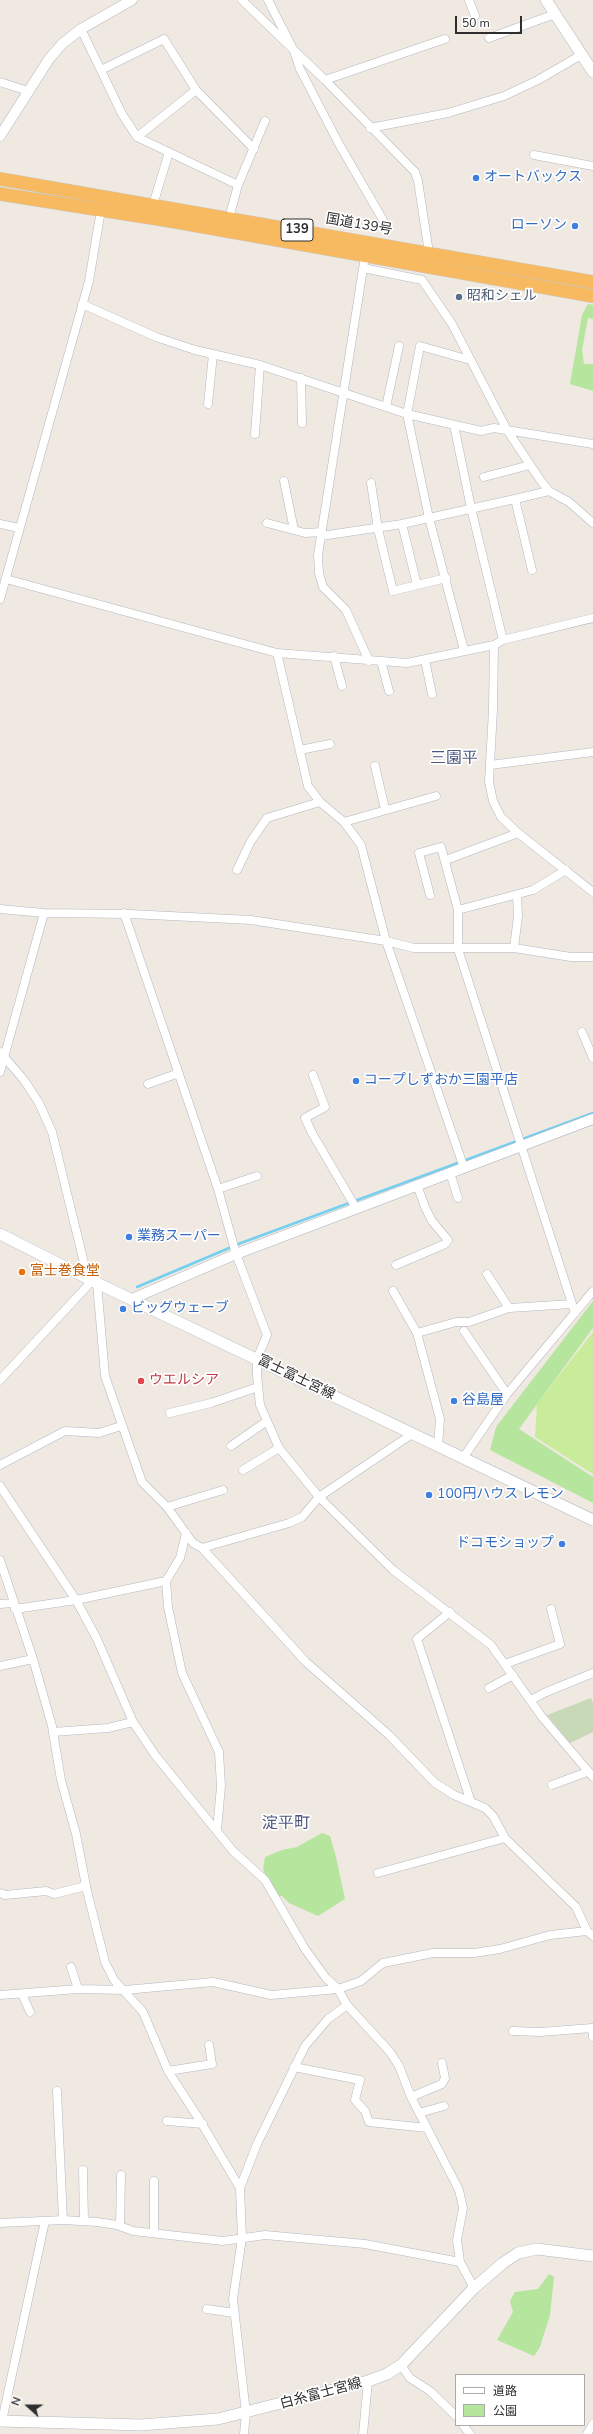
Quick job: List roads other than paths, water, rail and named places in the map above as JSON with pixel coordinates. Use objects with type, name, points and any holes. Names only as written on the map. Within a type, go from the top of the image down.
[{"type":"highway","name":"国道139号","points":[[0,179],[593,282]]},
{"type":"highway","name":"国道139号","points":[[0,194],[101,210],[364,262],[593,296]]},
{"type":"main road","points":[[546,0],[587,58],[593,72]]},
{"type":"main road","name":"富士富士宮線","points":[[0,1234],[92,1281],[593,1520]]},
{"type":"main road","name":"白糸富士宮線","points":[[1,2421],[140,2430],[218,2420],[368,2382],[387,2374],[401,2365],[474,2288],[503,2263],[518,2253],[537,2249],[593,2256]]},
{"type":"street","points":[[0,136],[49,59],[81,29],[132,0]]},
{"type":"street","points":[[242,0],[325,80],[370,128],[415,172],[418,181],[429,253]]},
{"type":"street","points":[[268,0],[335,137],[383,220]]},
{"type":"street","points":[[469,0],[475,16]]},
{"type":"street","points":[[489,38],[555,14]]},
{"type":"street","points":[[81,29],[122,114],[137,137],[238,185]]},
{"type":"street","points":[[101,70],[164,39],[196,90],[254,149]]},
{"type":"street","points":[[325,80],[445,39]]},
{"type":"street","points":[[370,128],[448,113],[504,96],[587,58]]},
{"type":"street","points":[[0,82],[28,91]]},
{"type":"street","points":[[137,137],[196,90]]},
{"type":"street","points":[[229,218],[238,185],[265,121]]},
{"type":"street","points":[[153,205],[169,152]]},
{"type":"street","points":[[534,155],[593,166]]},
{"type":"street","points":[[0,599],[82,304],[101,210]]},
{"type":"street","points":[[369,660],[346,610],[323,587],[318,567],[364,262],[422,280],[452,324],[507,430],[530,465],[549,492],[569,502],[593,523]]},
{"type":"street","points":[[82,304],[156,337],[213,354],[260,365],[407,414],[482,431],[494,428],[593,444]]},
{"type":"street","points":[[386,407],[399,346]]},
{"type":"street","points":[[464,650],[429,518],[407,414],[420,346],[470,360]]},
{"type":"street","points":[[208,404],[213,354]]},
{"type":"street","points":[[255,434],[260,365]]},
{"type":"street","points":[[301,378],[302,423]]},
{"type":"street","points":[[454,425],[471,508],[503,640]]},
{"type":"street","points":[[484,477],[530,465]]},
{"type":"street","points":[[284,481],[294,530]]},
{"type":"street","points":[[371,483],[378,529],[393,591],[446,578]]},
{"type":"street","points":[[267,523],[305,533],[322,534],[378,529],[549,492]]},
{"type":"street","points":[[514,499],[532,570]]},
{"type":"street","points":[[0,524],[19,528]]},
{"type":"street","points":[[402,524],[417,585]]},
{"type":"street","points":[[6,579],[277,653],[334,656],[407,663],[494,644],[503,640],[593,618]]},
{"type":"street","points":[[494,644],[490,765],[488,782],[493,801],[501,817],[518,833],[593,892]]},
{"type":"street","points":[[277,653],[308,786],[320,802],[344,822],[361,845],[386,941],[463,1164]]},
{"type":"street","points":[[334,656],[342,686]]},
{"type":"street","points":[[424,660],[432,694]]},
{"type":"street","points":[[381,661],[389,691]]},
{"type":"street","points":[[300,750],[330,744]]},
{"type":"street","points":[[490,765],[593,752]]},
{"type":"street","points":[[375,766],[385,809]]},
{"type":"street","points":[[344,822],[385,809],[436,796]]},
{"type":"street","points":[[237,870],[251,841],[267,818],[320,802]]},
{"type":"street","points":[[446,860],[518,833]]},
{"type":"street","points":[[430,895],[419,853],[441,847],[446,860],[458,910],[458,949],[520,1146],[575,1313]]},
{"type":"street","points":[[458,910],[532,890],[566,870]]},
{"type":"street","points":[[514,948],[518,916],[518,895]]},
{"type":"street","points":[[0,909],[44,913],[124,914],[251,920],[386,941],[414,948],[514,948],[571,957],[593,957]]},
{"type":"street","points":[[0,1072],[2,1055],[44,913]]},
{"type":"street","points":[[124,914],[180,1073],[218,1189],[234,1249],[267,1335],[257,1359],[258,1387],[260,1405],[279,1448],[319,1498],[392,1570],[450,1612],[491,1645],[531,1700],[590,1775],[552,1785]]},
{"type":"street","points":[[582,1032],[593,1058]]},
{"type":"street","points":[[0,1995],[78,1989],[125,1990],[213,1982],[272,1994],[338,1989],[361,1981],[383,1963],[433,1953],[474,1953],[500,1949],[550,1935],[590,1934],[576,1907],[505,1838],[493,1816],[485,1808],[454,1795],[435,1783],[389,1735],[341,1695],[306,1662],[202,1548],[186,1533],[167,1507],[142,1482],[121,1426],[105,1376],[92,1281],[52,1132],[31,1092],[2,1055]]},
{"type":"street","points":[[148,1084],[180,1073]]},
{"type":"street","points":[[313,1074],[325,1107],[305,1118],[312,1133],[354,1204]]},
{"type":"street","points":[[132,1299],[234,1249],[354,1204],[418,1185],[450,1173],[463,1164],[520,1146],[593,1119]]},
{"type":"street","points":[[450,1173],[458,1198]]},
{"type":"street","points":[[218,1189],[257,1176]]},
{"type":"street","points":[[396,1265],[445,1244],[448,1240],[432,1221],[425,1207],[418,1185]]},
{"type":"street","points":[[487,1274],[509,1308]]},
{"type":"street","points":[[0,1380],[92,1281]]},
{"type":"street","points":[[393,1291],[417,1333],[440,1419],[438,1446]]},
{"type":"street","points":[[463,1458],[507,1394],[593,1291]]},
{"type":"street","points":[[417,1333],[456,1322],[469,1322],[509,1308],[572,1304]]},
{"type":"street","points":[[464,1331],[507,1394]]},
{"type":"street","points":[[170,1413],[211,1403],[258,1387]]},
{"type":"street","points":[[231,1446],[267,1421]]},
{"type":"street","points":[[0,1465],[65,1431],[98,1433],[121,1426]]},
{"type":"street","points":[[202,1548],[289,1523],[302,1517],[319,1498],[412,1434]]},
{"type":"street","points":[[243,1470],[279,1448]]},
{"type":"street","points":[[0,1486],[76,1600],[97,1639],[133,1722],[155,1755],[234,1851],[265,1880],[305,1949],[326,1978],[338,1989],[347,2006],[390,2052],[399,2066],[411,2097],[459,2190],[463,2208],[457,2240],[460,2262],[474,2288]]},
{"type":"street","points":[[167,1507],[222,1490]]},
{"type":"street","points":[[186,1533],[180,1558],[166,1581],[168,1607],[182,1673],[218,1752],[221,1786],[217,1830]]},
{"type":"street","points":[[0,1560],[33,1660],[53,1732],[61,1780],[76,1834],[99,1945],[105,1962],[114,1980],[125,1990],[142,2012],[168,2071],[203,2124],[240,2188]]},
{"type":"street","points":[[0,1604],[14,1606],[76,1600],[166,1581]]},
{"type":"street","points":[[505,1664],[560,1644],[552,1609]]},
{"type":"street","points":[[450,1612],[417,1639],[471,1802]]},
{"type":"street","points":[[0,1666],[33,1660]]},
{"type":"street","points":[[531,1700],[544,1692],[593,1673]]},
{"type":"street","points":[[489,1688],[513,1675]]},
{"type":"street","points":[[53,1732],[108,1728],[133,1722]]},
{"type":"street","points":[[378,1873],[505,1838]]},
{"type":"street","points":[[0,1893],[5,1895],[46,1891],[54,1894],[86,1886]]},
{"type":"street","points":[[71,1967],[78,1989]]},
{"type":"street","points":[[22,1994],[30,2012]]},
{"type":"street","points":[[244,2434],[246,2413],[232,2299],[242,2238],[240,2188],[257,2144],[305,2046],[328,2019],[347,2006]]},
{"type":"street","points":[[513,2031],[540,2032],[592,2028],[593,2037]]},
{"type":"street","points":[[168,2071],[212,2064],[209,2045]]},
{"type":"street","points":[[411,2097],[442,2084],[445,2078],[442,2063]]},
{"type":"street","points":[[294,2067],[360,2080],[355,2100],[365,2111],[369,2122],[427,2128]]},
{"type":"street","points":[[57,2091],[63,2220]]},
{"type":"street","points":[[419,2113],[444,2106]]},
{"type":"street","points":[[167,2120],[203,2124]]},
{"type":"street","points":[[84,2170],[84,2221]]},
{"type":"street","points":[[120,2175],[120,2226]]},
{"type":"street","points":[[154,2181],[154,2233]]},
{"type":"street","points":[[0,2223],[63,2220],[84,2221],[120,2226],[133,2231],[223,2241],[265,2235],[365,2244],[460,2262]]},
{"type":"street","points":[[1,2421],[45,2221]]},
{"type":"street","points":[[207,2309],[234,2313]]},
{"type":"street","points":[[401,2365],[410,2378],[430,2390],[455,2415]]},
{"type":"street","points":[[363,2434],[368,2382]]},
{"type":"street","points":[[587,2434],[593,2424]]},
{"type":"street","points":[[464,2426],[470,2434]]},
{"type":"waterway","points":[[137,1287],[241,1243],[593,1113]]},
{"type":"place","name":"オートバックス","points":[[476,178]]},
{"type":"place","name":"ローソン","points":[[575,226]]},
{"type":"place","name":"昭和シェル","points":[[459,297]]},
{"type":"place","name":"コープしずおか三園平店","points":[[356,1081]]},
{"type":"place","name":"業務スーパー","points":[[129,1237]]},
{"type":"place","name":"富士巻食堂","points":[[22,1272]]},
{"type":"place","name":"ビッグウェーブ","points":[[123,1309]]},
{"type":"place","name":"ウエルシア","points":[[141,1381]]},
{"type":"place","name":"谷島屋","points":[[454,1401]]},
{"type":"place","name":"100円ハウス レモン","points":[[429,1495]]},
{"type":"place","name":"ドコモショップ","points":[[562,1544]]},
{"type":"district","name":"三園平","points":[[454,759]]},
{"type":"district","name":"淀平町","points":[[286,1824]]}]
